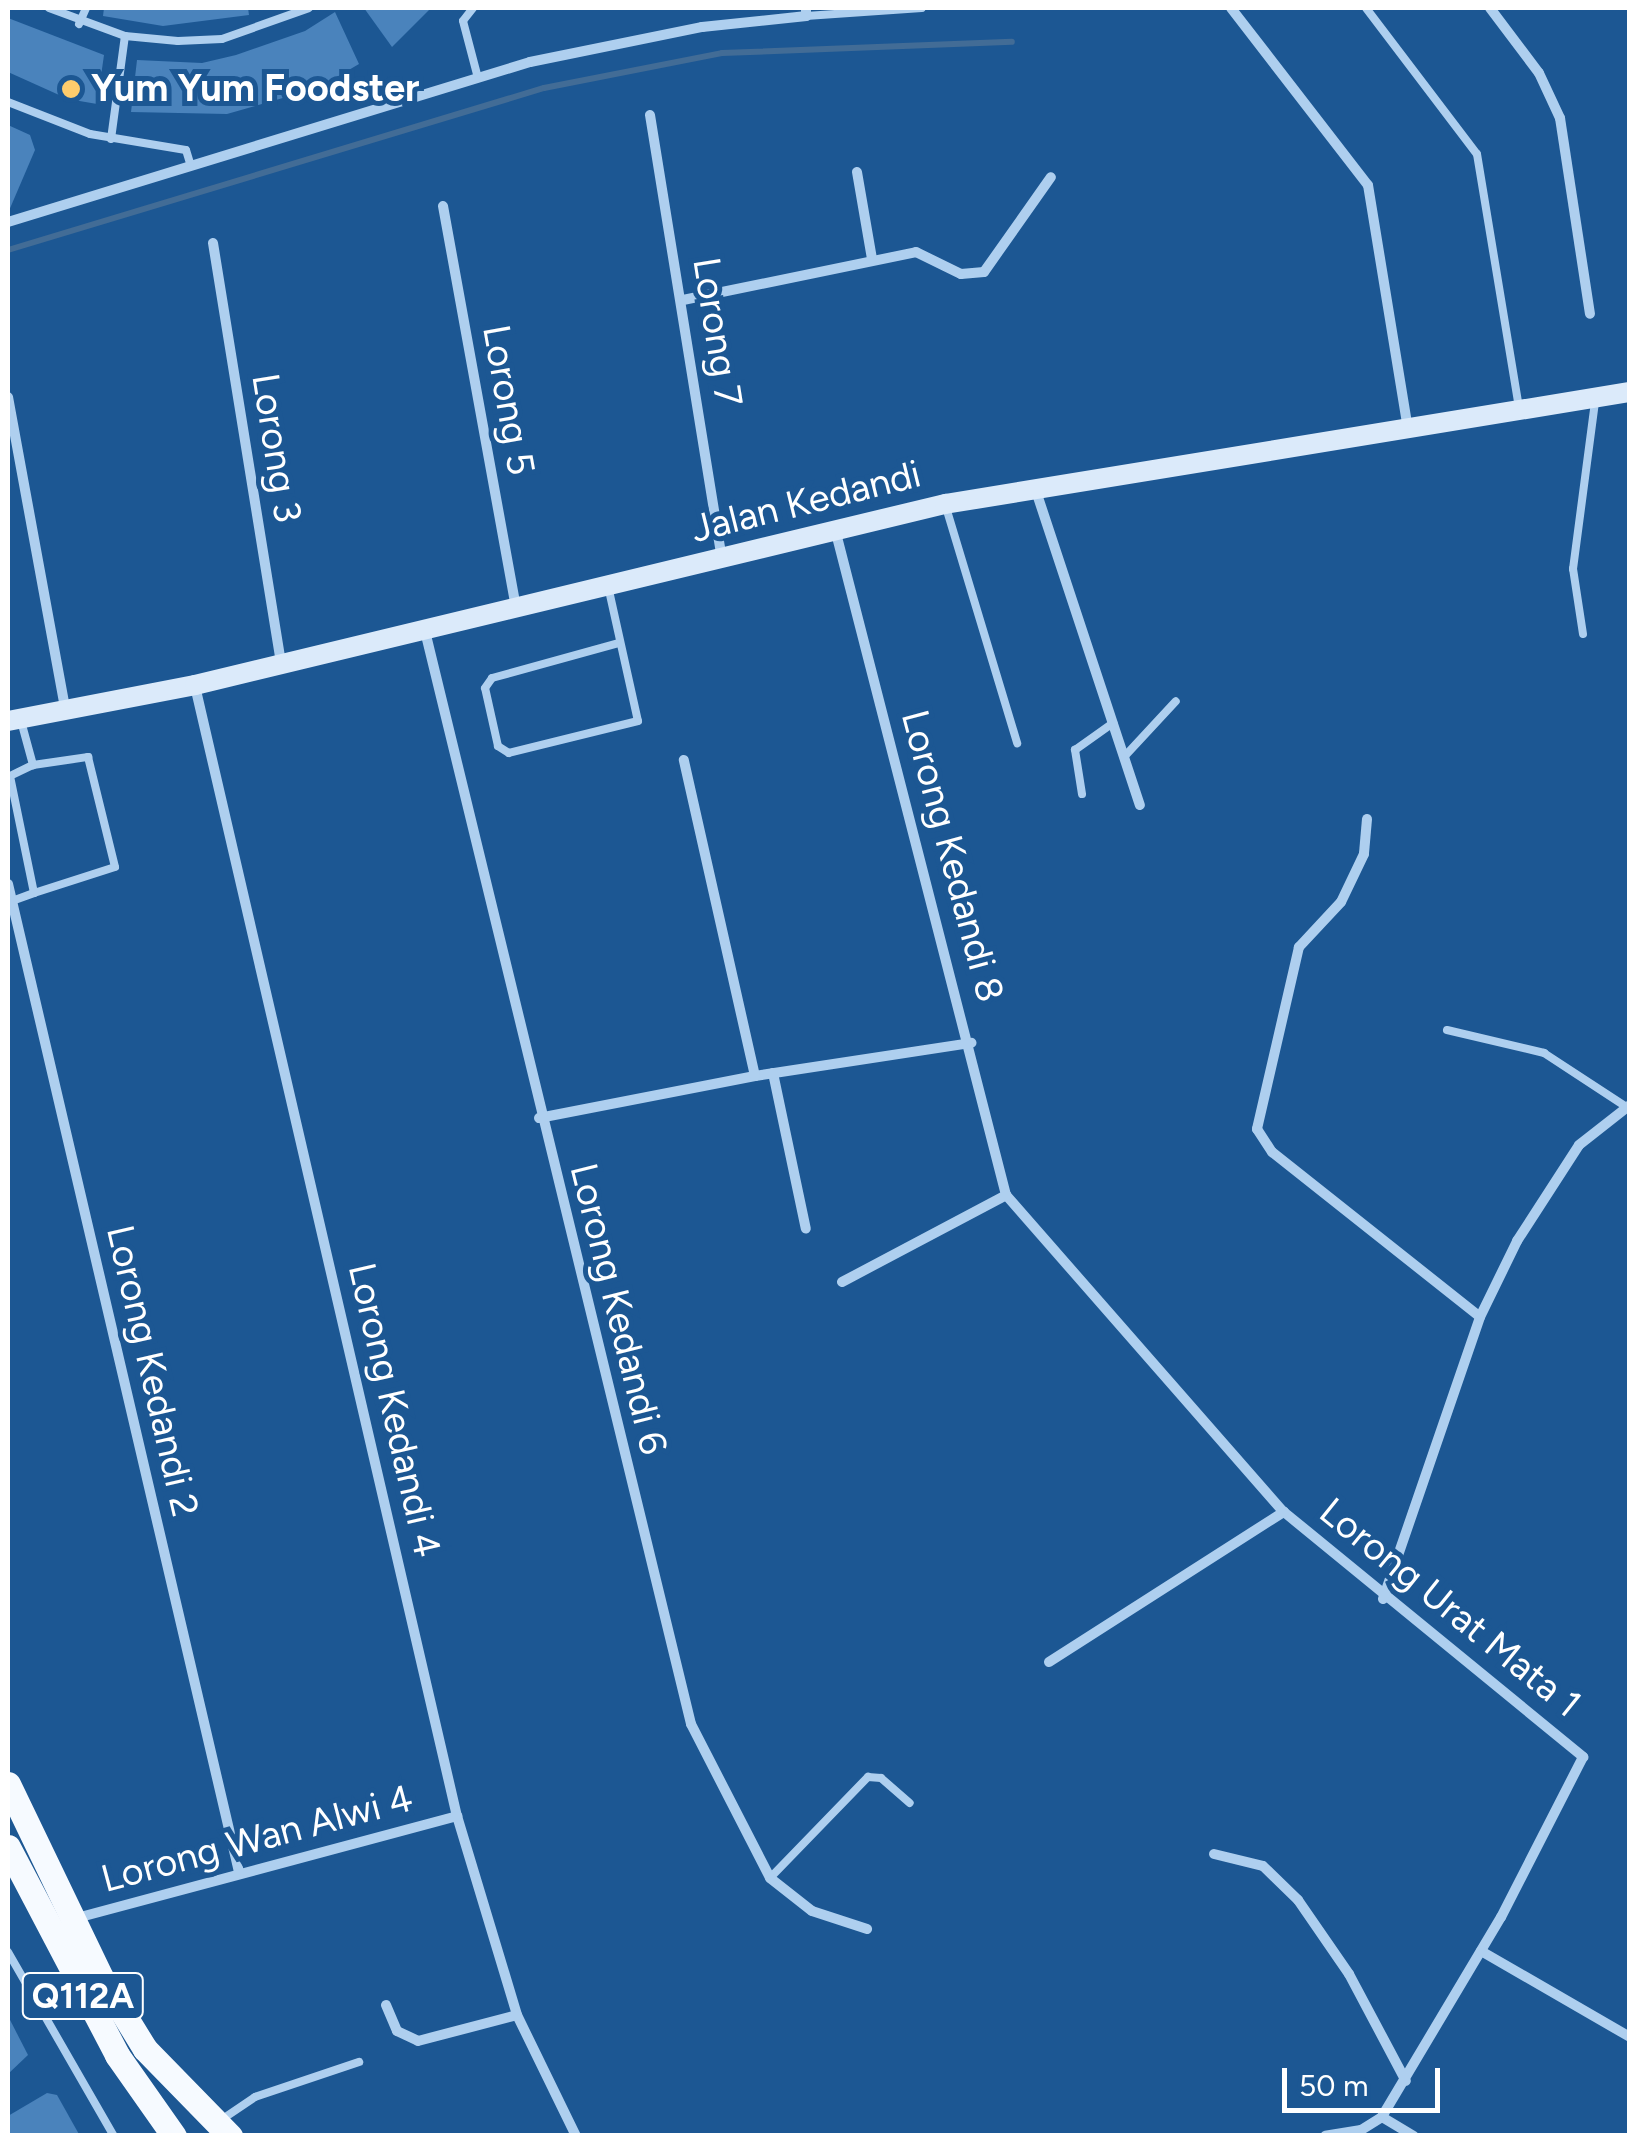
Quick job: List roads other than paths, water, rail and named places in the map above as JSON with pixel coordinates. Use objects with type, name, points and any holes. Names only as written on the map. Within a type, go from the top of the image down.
[{"type":"main road","points":[[8,1784],[72,1920],[144,2049],[223,2129]]},
{"type":"main road","name":"Q112A","points":[[8,1850],[76,1984],[169,2130]]},
{"type":"street","points":[[1232,8],[1368,185],[1408,428]]},
{"type":"street","points":[[1490,8],[1540,72],[1560,118],[1590,314]]},
{"type":"street","points":[[8,222],[478,78],[743,21],[806,12]]},
{"type":"street","name":"Lorong 7","points":[[650,115],[722,559]]},
{"type":"street","points":[[856,172],[872,259]]},
{"type":"street","points":[[683,300],[916,252],[961,274],[984,272],[1051,178]]},
{"type":"street","name":"Lorong 5","points":[[443,206],[514,604]]},
{"type":"street","name":"Lorong 3","points":[[213,242],[281,662]]},
{"type":"street","name":"Jalan Kedandi","points":[[14,720],[195,685],[425,631],[514,604],[608,586],[945,504],[1630,392]]},
{"type":"street","points":[[8,397],[65,710]]},
{"type":"street","points":[[1036,488],[1140,805]]},
{"type":"street","name":"Lorong Kedandi 8","points":[[836,533],[971,1042],[992,1160],[1006,1194]]},
{"type":"street","name":"Lorong Kedandi 6","points":[[425,631],[538,1118],[691,1724],[770,1878],[812,1911],[867,1930]]},
{"type":"street","name":"Lorong Kedandi 4","points":[[195,685],[458,1816],[517,2015],[576,2136]]},
{"type":"street","points":[[684,760],[756,1076]]},
{"type":"street","points":[[1367,819],[1364,854],[1341,902],[1299,947],[1257,1130],[1272,1152],[1480,1317]]},
{"type":"street","name":"Lorong Kedandi 2","points":[[8,884],[239,1872]]},
{"type":"street","points":[[538,1118],[773,1073],[971,1042]]},
{"type":"street","points":[[773,1073],[806,1229]]},
{"type":"street","points":[[1383,1599],[1480,1317],[1518,1241],[1580,1145],[1627,1105]]},
{"type":"street","points":[[842,1282],[1006,1194]]},
{"type":"street","name":"Lorong Urat Mata 1","points":[[1006,1194],[1284,1512],[1383,1599],[1583,1757],[1481,1951],[1382,2117]]},
{"type":"street","points":[[1050,1662],[1284,1512]]},
{"type":"street","name":"Lorong Wan Alwi 4","points":[[72,1920],[458,1816]]},
{"type":"street","points":[[1214,1854],[1263,1866],[1298,1900],[1349,1974],[1406,2082]]},
{"type":"street","points":[[1481,1951],[1630,2037]]},
{"type":"street","points":[[386,2005],[397,2031],[418,2041],[517,2015]]},
{"type":"street","points":[[1326,2136],[1362,2130],[1382,2117],[1414,2136]]},
{"type":"lane","points":[[49,8],[79,24],[125,36],[222,39],[310,8]]},
{"type":"lane","points":[[79,24],[86,8]]},
{"type":"lane","points":[[474,8],[463,21],[478,78]]},
{"type":"lane","points":[[806,12],[922,8]]},
{"type":"lane","points":[[1366,8],[1477,154],[1519,410]]},
{"type":"lane","points":[[111,139],[125,36]]},
{"type":"lane","points":[[8,102],[111,139],[186,150],[191,166]]},
{"type":"lane","points":[[1582,634],[1573,569],[1595,398]]},
{"type":"lane","points":[[945,504],[1016,742]]},
{"type":"lane","points":[[608,586],[638,721],[509,753],[498,746],[484,688],[492,678],[619,643]]},
{"type":"lane","points":[[1124,757],[1176,702]]},
{"type":"lane","points":[[14,720],[33,764]]},
{"type":"lane","points":[[1082,794],[1074,750],[1113,723]]},
{"type":"lane","points":[[12,901],[107,873],[118,858],[88,757],[33,764],[16,770],[9,784],[34,893]]},
{"type":"lane","points":[[1447,1030],[1544,1053],[1627,1105]]},
{"type":"lane","points":[[770,1878],[868,1777],[881,1778],[910,1804]]},
{"type":"lane","points":[[8,1952],[114,2136]]},
{"type":"lane","points":[[223,2129],[255,2097],[359,2062]]},
{"type":"waterway","points":[[8,250],[544,88],[722,53],[1012,42]]},
{"type":"place","name":"Yum Yum Foodster","points":[[71,89]]}]
